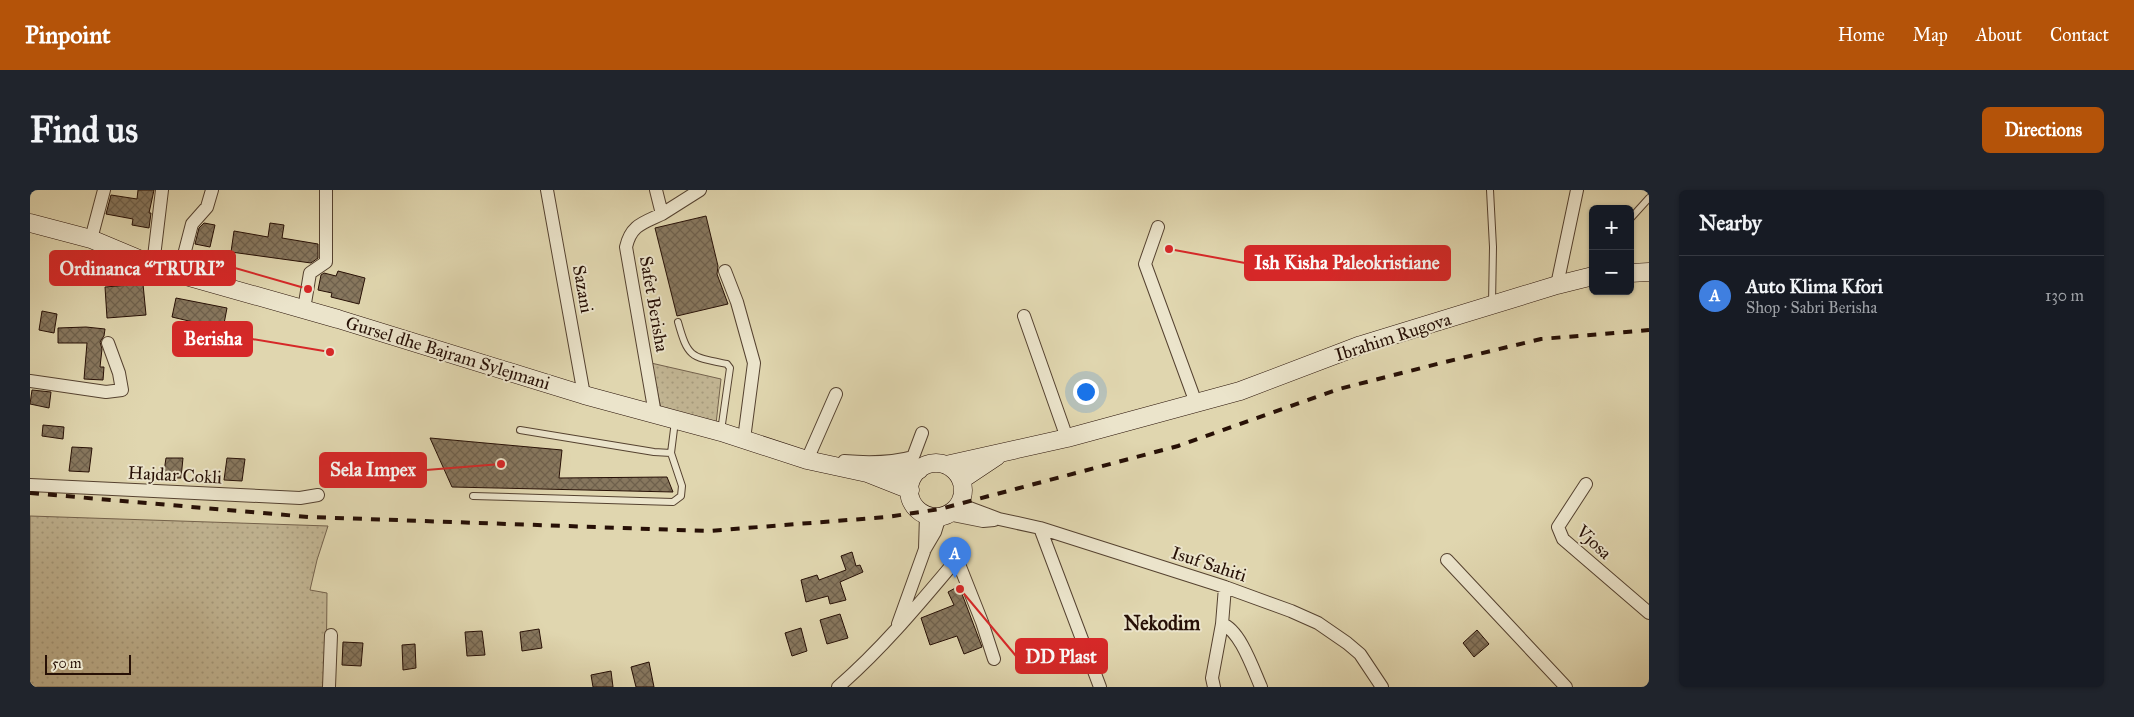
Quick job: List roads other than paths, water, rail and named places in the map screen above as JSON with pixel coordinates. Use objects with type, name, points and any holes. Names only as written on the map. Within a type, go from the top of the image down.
[{"type":"street","points":[[90,239],[104,190]]},
{"type":"street","points":[[153,266],[162,190]]},
{"type":"street","points":[[179,274],[192,224],[207,207],[212,190]]},
{"type":"street","points":[[304,310],[310,273],[326,262],[326,190]]},
{"type":"street","name":"Sazani","points":[[547,190],[584,395]]},
{"type":"street","points":[[656,190],[662,214]]},
{"type":"street","name":"Safet Berisha","points":[[655,414],[626,247],[628,238],[634,228],[662,214],[700,190]]},
{"type":"street","points":[[1558,285],[1577,190]]},
{"type":"street","name":"Gursel dhe Bajram Sylejmani","points":[[30,224],[90,239],[153,266],[179,274],[584,395],[867,473],[910,490]]},
{"type":"street","points":[[1158,227],[1145,264],[1196,403]]},
{"type":"street","points":[[725,271],[754,363],[744,439]]},
{"type":"street","points":[[1634,273],[1649,272]]},
{"type":"street","name":"Ibrahim Rugova","points":[[946,465],[1067,438],[1240,392],[1361,345],[1589,277]]},
{"type":"street","points":[[1024,316],[1067,438]]},
{"type":"street","points":[[30,382],[106,392],[122,390],[120,373],[108,343]]},
{"type":"street","points":[[836,394],[809,458],[865,463],[902,460],[916,464],[932,463],[946,465],[953,468],[961,480],[963,488],[943,512],[925,549],[897,628]]},
{"type":"street","points":[[922,434],[910,490],[914,505],[943,512]]},
{"type":"street","name":"Ibrahim Rugova","points":[[961,480],[1001,453]]},
{"type":"street","name":"Gursel dhe Bajram Sylejmani","points":[[867,473],[916,464]]},
{"type":"street","name":"Vjosa","points":[[1586,484],[1558,527],[1563,539],[1649,613]]},
{"type":"street","name":"Hajdar Cokli","points":[[30,485],[300,498],[318,495]]},
{"type":"street","name":"Isuf Sahiti","points":[[943,512],[983,521],[999,519],[1040,528],[1225,587],[1290,611],[1318,623],[1360,654],[1382,687]]},
{"type":"street","points":[[1040,528],[1100,687]]},
{"type":"street","points":[[838,687],[854,674],[897,628],[957,559],[982,622],[994,659]]},
{"type":"street","points":[[1447,560],[1566,687]]},
{"type":"street","points":[[1214,687],[1212,678],[1222,624],[1225,587]]},
{"type":"street","points":[[1222,624],[1235,633],[1261,687]]},
{"type":"street","points":[[329,687],[330,635]]},
{"type":"lane","points":[[1490,190],[1493,247],[1492,305]]},
{"type":"lane","points":[[1634,215],[1649,198]]},
{"type":"lane","points":[[678,322],[685,347],[693,354],[727,364],[730,368],[721,432]]},
{"type":"lane","points":[[473,496],[673,502],[680,496],[682,486],[671,453],[675,420]]},
{"type":"lane","points":[[520,430],[654,452],[671,453]]},
{"type":"railway","points":[[30,493],[309,517],[708,531],[887,517],[940,509],[1178,446],[1339,389],[1445,362],[1541,339],[1649,330]]},
{"type":"place","name":"Ish Kisha Paleokristiane","points":[[1169,249]]},
{"type":"place","name":"Ordinanca “TRURI”","points":[[308,289]]},
{"type":"place","name":"Berisha","points":[[330,352]]},
{"type":"place","name":"Sela Impex","points":[[501,464]]},
{"type":"place","name":"Auto Klima Kfori","points":[[955,578]]},
{"type":"place","name":"DD Plast","points":[[960,589]]},
{"type":"district","name":"Nekodim","points":[[1162,623]]}]
